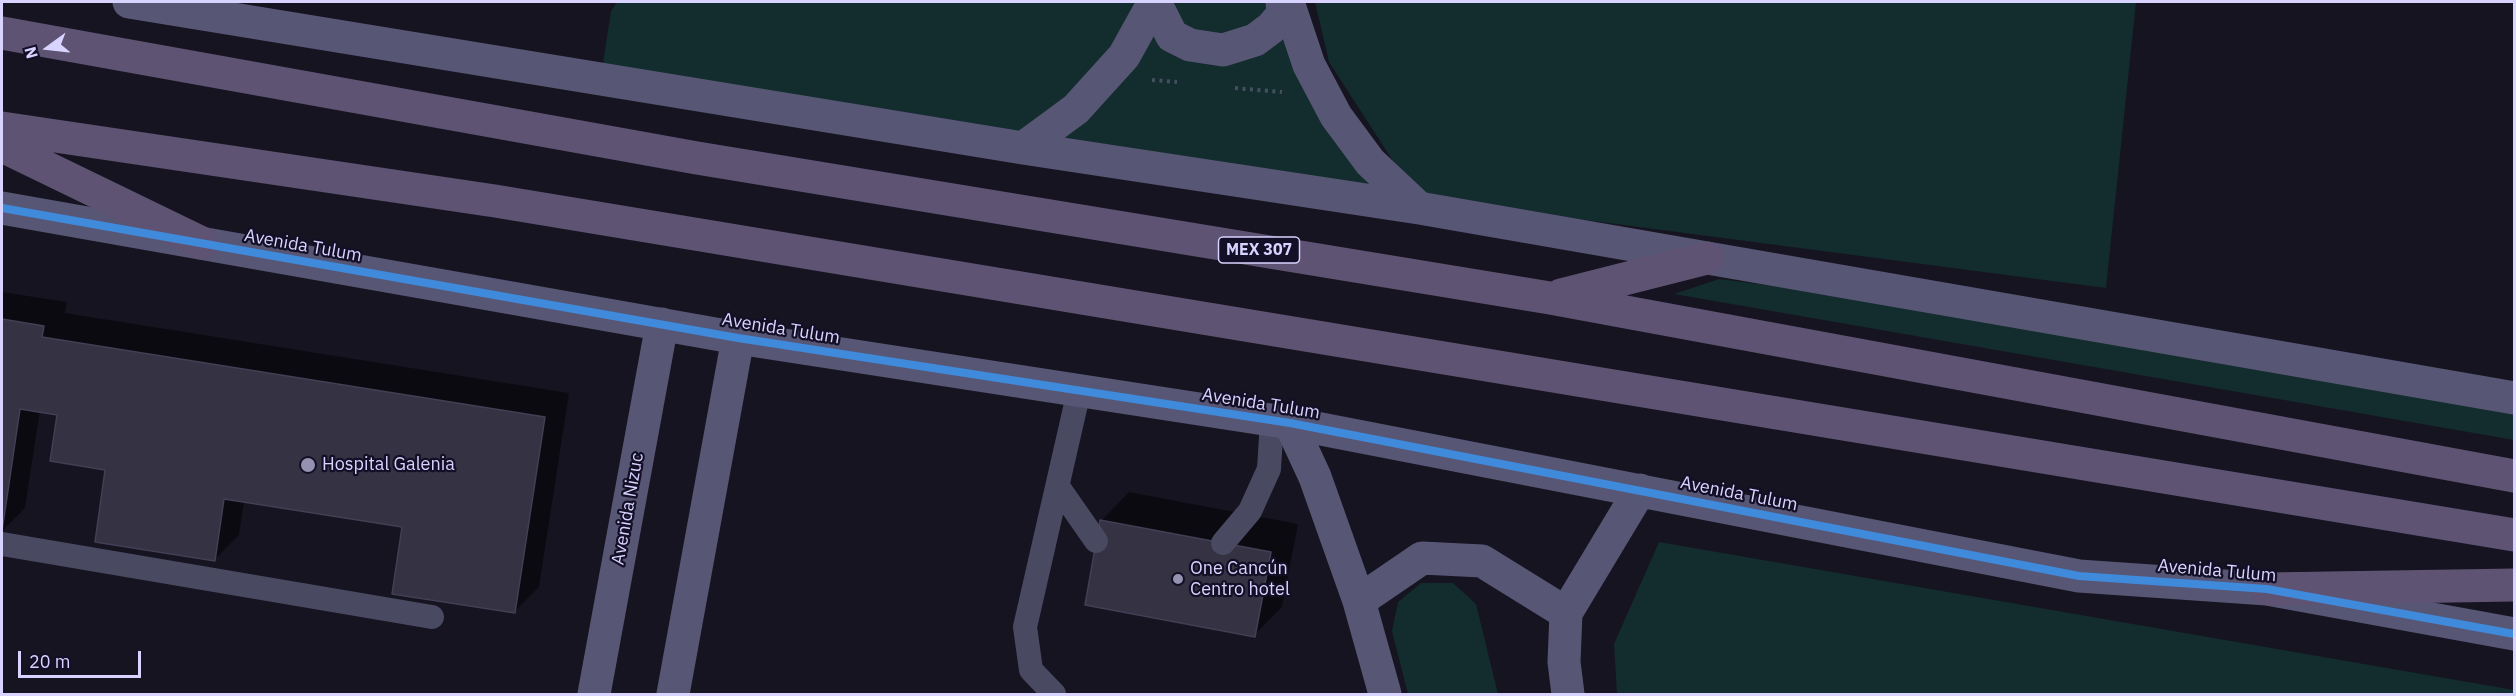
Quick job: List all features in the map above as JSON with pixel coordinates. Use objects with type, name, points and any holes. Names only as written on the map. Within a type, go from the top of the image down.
[{"type":"main road","name":"MEX 307","points":[[2,33],[696,158],[1550,298],[2514,476]]},
{"type":"main road","points":[[2,128],[495,201],[2514,535]]},
{"type":"main road","points":[[2,146],[202,243]]},
{"type":"main road","points":[[1550,298],[1707,258]]},
{"type":"main road","points":[[2267,589],[2514,585]]},
{"type":"street","points":[[129,2],[1023,148],[1419,208],[2514,398]]},
{"type":"street","points":[[1023,148],[1076,109],[1118,63],[1154,2]]},
{"type":"street","points":[[1154,2],[1172,36],[1190,45],[1223,50],[1255,40],[1271,28],[1283,14],[1282,2]]},
{"type":"street","points":[[1288,2],[1309,65],[1336,116],[1370,162],[1419,208]]},
{"type":"street","name":"Avenida Tulum","points":[[2,208],[738,338],[1281,422],[2079,576],[2267,589],[2514,634]]},
{"type":"street","name":"Avenida Nizuc","points":[[594,694],[662,324]]},
{"type":"street","points":[[673,694],[738,338]]},
{"type":"street","points":[[1281,422],[1315,477],[1359,601],[1385,694]]},
{"type":"street","points":[[1568,694],[1564,662],[1566,613],[1640,490]]},
{"type":"street","points":[[1359,601],[1422,558],[1432,558],[1482,561],[1566,613]]},
{"type":"lane","points":[[1054,694],[1031,670],[1025,627],[1059,488],[1079,390]]},
{"type":"lane","points":[[1222,543],[1250,511],[1269,469],[1281,422]]},
{"type":"lane","points":[[1059,488],[1096,541]]},
{"type":"lane","points":[[2,544],[432,617]]},
{"type":"green space","points":[[617,2],[1152,2],[1023,147],[601,76],[611,11]]},
{"type":"green space","points":[[1154,2],[1288,2],[1309,65],[1419,208],[1023,148]]},
{"type":"green space","points":[[1315,2],[2136,2],[2106,288],[1417,198],[1329,62]]},
{"type":"green space","points":[[1719,279],[1838,294],[2514,408],[2514,440],[1674,294]]},
{"type":"green space","points":[[1659,542],[2514,690],[2514,694],[1617,694],[1614,644]]},
{"type":"green space","points":[[1421,583],[1453,583],[1476,604],[1498,694],[1408,694],[1392,631],[1398,602]]},
{"type":"building","name":"Hospital Galenia","points":[[2,319],[44,326],[42,337],[545,417],[515,613],[392,594],[402,527],[224,499],[215,561],[95,542],[105,470],[50,461],[57,415],[20,409],[2,531]]},
{"type":"building","name":"One Cancún Centro hotel","points":[[1100,520],[1271,552],[1255,637],[1085,605]]},
{"type":"cycle path","points":[[2,208],[738,338],[1290,423],[2079,576],[2267,589],[2514,634]]},
{"type":"place","name":"Hospital Galenia","points":[[308,465]]},
{"type":"place","name":"One Cancún Centro hotel","points":[[1178,579]]}]
